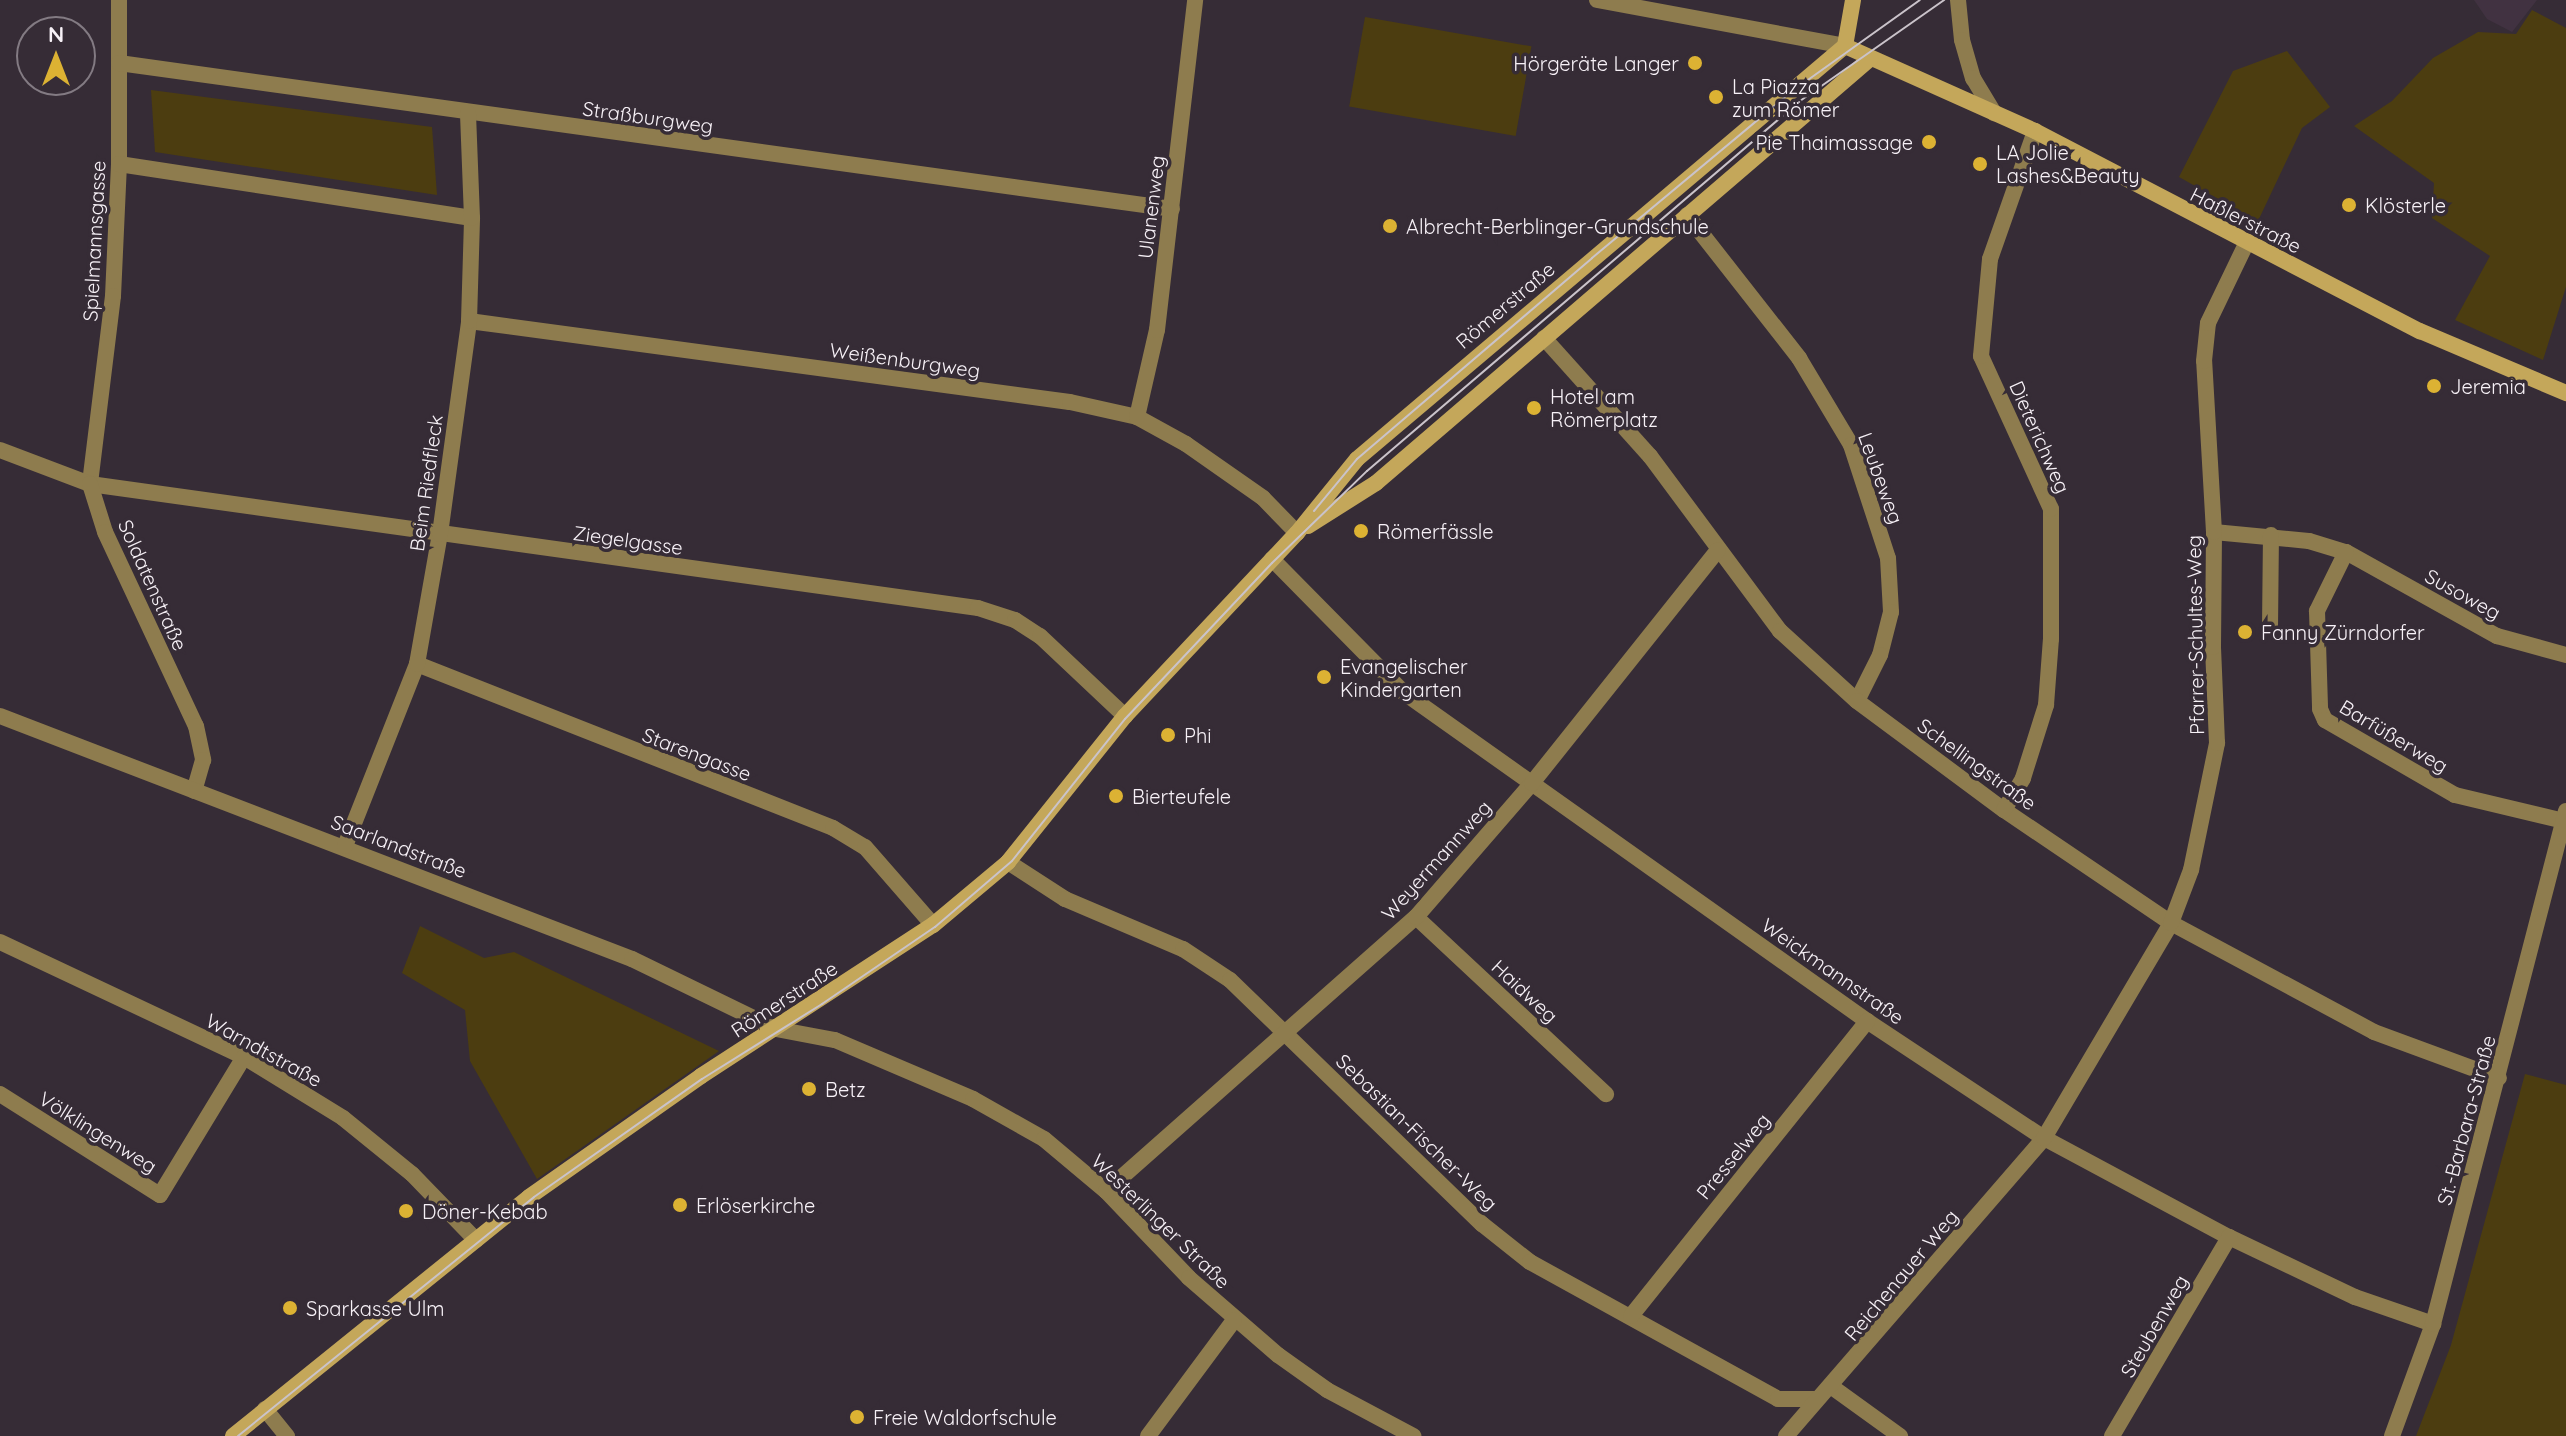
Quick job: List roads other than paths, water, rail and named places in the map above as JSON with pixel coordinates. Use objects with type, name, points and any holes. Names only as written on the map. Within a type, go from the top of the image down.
[{"type":"street","name":"Spielmannsgasse","points":[[90,484],[113,296],[119,164],[119,0]]},
{"type":"street","name":"Ulanenweg","points":[[1137,417],[1157,330],[1195,0]]},
{"type":"street","points":[[1597,0],[1845,46],[1853,0]]},
{"type":"street","points":[[1958,0],[1962,40],[1973,78],[1994,113]]},
{"type":"street","name":"Haßlerstraße","points":[[1845,46],[2035,131],[2246,244],[2420,331],[2566,393]]},
{"type":"street","name":"Römerstraße","points":[[233,1436],[476,1240],[599,1147],[933,925],[1008,862],[1125,716],[1297,533],[1357,459],[1845,46]]},
{"type":"street","name":"Römerstraße","points":[[1297,533],[1376,483],[1871,58]]},
{"type":"street","name":"Straßburgweg","points":[[119,63],[1172,209]]},
{"type":"street","name":"Beim Riedfleck","points":[[345,846],[417,664],[440,534],[469,321],[472,218],[468,113]]},
{"type":"street","name":"Dieterichweg","points":[[2004,810],[2023,778],[2046,705],[2051,639],[2051,509],[1981,356],[1990,259],[2035,131]]},
{"type":"street","points":[[119,164],[472,218]]},
{"type":"street","name":"Leubeweg","points":[[1687,215],[1799,358],[1851,445],[1888,558],[1891,612],[1880,655],[1857,701]]},
{"type":"street","name":"Pfarrer-Schultes-Weg","points":[[2044,1138],[2171,923],[2191,870],[2217,743],[2213,647],[2214,532],[2204,361],[2208,323],[2246,244]]},
{"type":"street","name":"Weißenburgweg","points":[[469,321],[1070,402],[1137,417],[1186,444],[1263,498],[1297,533]]},
{"type":"street","name":"Schellingstraße","points":[[1544,338],[1650,456],[1780,631],[1857,701],[2004,810],[2171,923],[2374,1032],[2499,1078]]},
{"type":"street","points":[[0,450],[90,484]]},
{"type":"street","name":"Ziegelgasse","points":[[90,484],[978,608],[1015,620],[1040,636],[1125,716]]},
{"type":"street","name":"Soldatenstraße","points":[[90,484],[105,532],[196,726],[203,760],[194,791]]},
{"type":"street","name":"Susoweg","points":[[2214,532],[2271,535],[2346,552],[2497,636],[2566,655]]},
{"type":"street","points":[[2270,628],[2271,535]]},
{"type":"street","name":"Weyermannweg","points":[[1106,1191],[1416,917],[1532,783],[1718,550]]},
{"type":"street","name":"Barfüßerweg","points":[[2346,552],[2317,611],[2320,709],[2325,720],[2455,795],[2565,816]]},
{"type":"street","name":"Weickmannstraße","points":[[1272,559],[1403,692],[1867,1021],[2044,1138],[2229,1237],[2355,1297],[2433,1324]]},
{"type":"street","name":"Starengasse","points":[[417,664],[833,828],[865,847],[933,925]]},
{"type":"street","name":"Saarlandstraße","points":[[0,716],[345,846],[632,959],[776,1029]]},
{"type":"street","name":"St.-Barbara-Straße","points":[[2392,1436],[2433,1324],[2565,816]]},
{"type":"street","name":"Sebastian-Fischer-Weg","points":[[1008,862],[1065,899],[1183,949],[1230,980],[1482,1224],[1530,1262],[1778,1399],[1816,1399]]},
{"type":"street","name":"Haidweg","points":[[1416,917],[1606,1094]]},
{"type":"street","name":"Warndtstraße","points":[[0,942],[244,1057],[343,1118],[412,1174],[476,1240]]},
{"type":"street","name":"Presselweg","points":[[1631,1316],[1867,1021]]},
{"type":"street","name":"Westerlinger Straße","points":[[776,1029],[835,1040],[973,1099],[1044,1139],[1106,1191],[1234,1320],[1327,1390],[1413,1436]]},
{"type":"street","name":"Völklingenweg","points":[[0,1094],[160,1195],[244,1057]]},
{"type":"street","name":"Reichenauer Weg","points":[[1786,1436],[1816,1399],[1832,1387],[2044,1138]]},
{"type":"street","name":"Steubenweg","points":[[2112,1436],[2229,1237]]},
{"type":"street","points":[[1148,1436],[1234,1320]]},
{"type":"street","points":[[1832,1387],[1900,1436]]},
{"type":"street","points":[[265,1409],[287,1436]]},
{"type":"tram line","points":[[1314,511],[1357,459],[1592,258],[1791,92],[1920,0]]},
{"type":"tram line","points":[[238,1436],[534,1197],[702,1079],[822,1004],[935,927],[1012,861],[1125,719],[1272,563],[1367,471],[1800,101],[1944,0]]},
{"type":"place","name":"Hörgeräte Langer","points":[[1695,63]]},
{"type":"place","name":"La Piazza zum Römer","points":[[1716,97]]},
{"type":"place","name":"Pie Thaimassage","points":[[1929,142]]},
{"type":"place","name":"LA Jolie Lashes&Beauty","points":[[1980,164]]},
{"type":"place","name":"Klösterle","points":[[2349,205]]},
{"type":"place","name":"Albrecht-Berblinger-Grundschule","points":[[1390,226]]},
{"type":"place","name":"Jeremia","points":[[2434,386]]},
{"type":"place","name":"Hotel am Römerplatz","points":[[1534,408]]},
{"type":"place","name":"Römerfässle","points":[[1361,531]]},
{"type":"place","name":"Fanny Zürndorfer","points":[[2245,632]]},
{"type":"place","name":"Evangelischer Kindergarten","points":[[1324,677]]},
{"type":"place","name":"Phi","points":[[1168,735]]},
{"type":"place","name":"Bierteufele","points":[[1116,796]]},
{"type":"place","name":"Betz","points":[[809,1089]]},
{"type":"place","name":"Erlöserkirche","points":[[680,1205]]},
{"type":"place","name":"Döner-Kebab","points":[[406,1211]]},
{"type":"place","name":"Sparkasse Ulm","points":[[290,1308]]},
{"type":"place","name":"Freie Waldorfschule","points":[[857,1417]]}]
